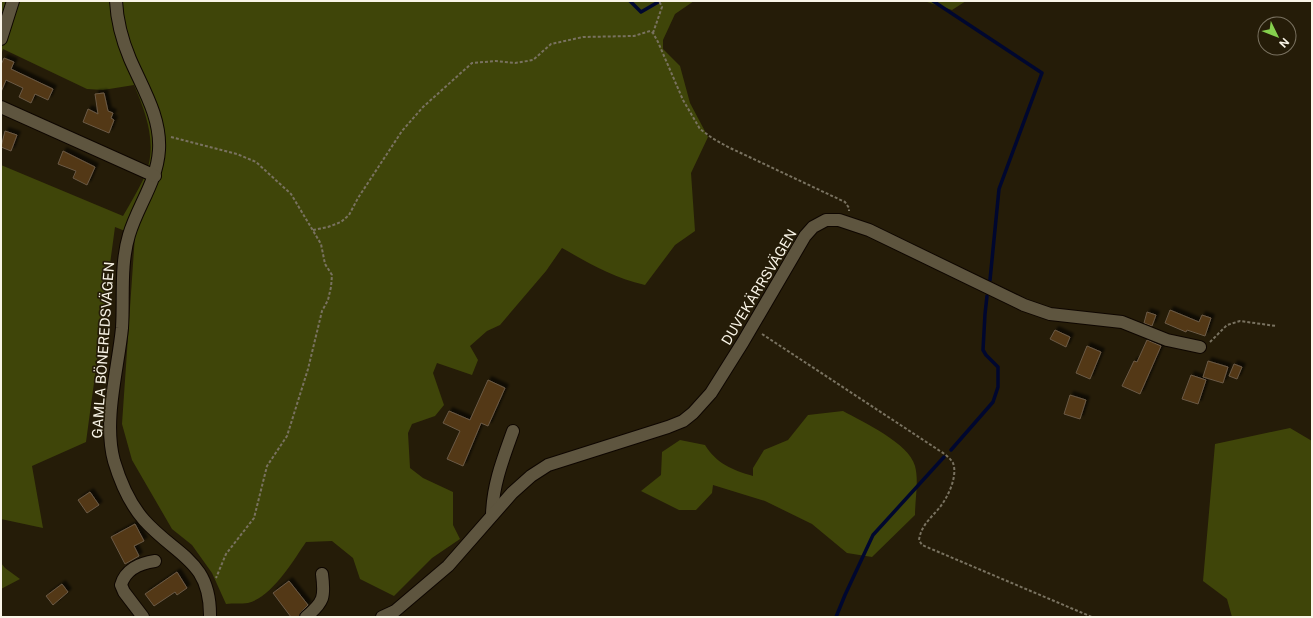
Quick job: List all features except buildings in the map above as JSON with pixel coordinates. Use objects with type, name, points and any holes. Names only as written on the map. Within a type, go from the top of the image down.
[{"type":"street","points":[[1,39],[13,1]]},
{"type":"street","name":"GAMLA BÖNEREDSVÄGEN","points":[[116,1],[124,42],[150,103],[159,136],[159,150],[155,176],[131,228],[126,249],[120,352],[111,418],[111,445],[121,479],[137,511],[154,530],[196,567],[210,595],[210,617]]},
{"type":"street","points":[[1,107],[155,176]]},
{"type":"street","name":"DUVEKÄRRSVÄGEN","points":[[382,617],[395,611],[442,572],[467,546],[492,514],[512,492],[548,465],[683,420],[702,405],[752,328],[805,236],[813,227],[826,220],[844,221],[869,230],[1024,304],[1050,314],[1122,322],[1167,340],[1200,346]]},
{"type":"street","points":[[492,514],[493,495],[499,471],[513,431]]},
{"type":"street","points":[[143,617],[124,592],[122,581],[125,576],[142,563],[155,561]]},
{"type":"street","points":[[306,617],[320,604],[324,596],[322,574]]},
{"type":"path","points":[[659,1],[662,7],[653,33],[683,100],[700,129],[728,147],[846,202],[849,208],[844,221]]},
{"type":"path","points":[[313,230],[328,227],[341,222],[349,215],[358,198],[402,131],[423,108],[472,63],[496,61],[515,63],[533,60],[551,44],[583,37],[634,36],[650,31],[653,33]]},
{"type":"path","points":[[159,136],[170,137],[229,152],[256,162],[291,194],[321,244],[325,264],[332,275],[332,287],[328,300],[322,311],[294,418],[287,436],[268,466],[254,518],[226,554],[216,578],[206,585]]},
{"type":"path","points":[[1200,346],[1210,342],[1227,325],[1240,321],[1276,326]]},
{"type":"path","points":[[752,328],[940,451],[953,462],[955,469],[954,478],[941,506],[920,532],[919,540],[922,545],[1092,617]]},
{"type":"green space","points":[[1,1],[694,1],[675,14],[663,40],[663,49],[680,66],[690,103],[708,137],[691,173],[695,231],[675,245],[645,285],[612,274],[562,248],[546,271],[500,325],[487,331],[470,346],[478,360],[472,375],[437,363],[433,373],[444,405],[435,416],[412,424],[408,433],[410,468],[423,478],[453,492],[453,525],[460,539],[432,558],[394,596],[360,579],[353,558],[332,541],[306,542],[281,577],[265,594],[248,603],[226,604],[212,573],[192,545],[172,529],[132,460],[122,424],[135,235],[115,227],[86,442],[32,466],[43,528],[1,519],[1,165],[123,216],[148,168],[151,144],[147,120],[134,85],[103,90],[87,89],[3,49],[1,55]]},
{"type":"green space","points":[[924,1],[966,1],[952,10]]},
{"type":"green space","points":[[843,411],[895,441],[911,457],[915,466],[917,484],[915,515],[872,557],[847,553],[812,524],[765,501],[713,485],[712,493],[696,510],[679,510],[641,491],[661,475],[662,452],[680,440],[705,445],[714,457],[725,465],[753,476],[753,468],[764,450],[788,440],[808,415]]},
{"type":"green space","points":[[1290,428],[1312,441],[1312,617],[1232,617],[1227,599],[1203,581],[1215,444]]},
{"type":"green space","points":[[1,563],[5,568],[20,579],[1,589]]},
{"type":"waterway","points":[[630,1],[641,12],[660,1]]},
{"type":"waterway","points":[[933,1],[1042,73],[999,189],[990,280]]},
{"type":"waterway","points":[[951,450],[993,402],[998,387],[998,367],[983,350],[987,296]]},
{"type":"waterway","points":[[836,617],[873,535],[944,457]]}]
